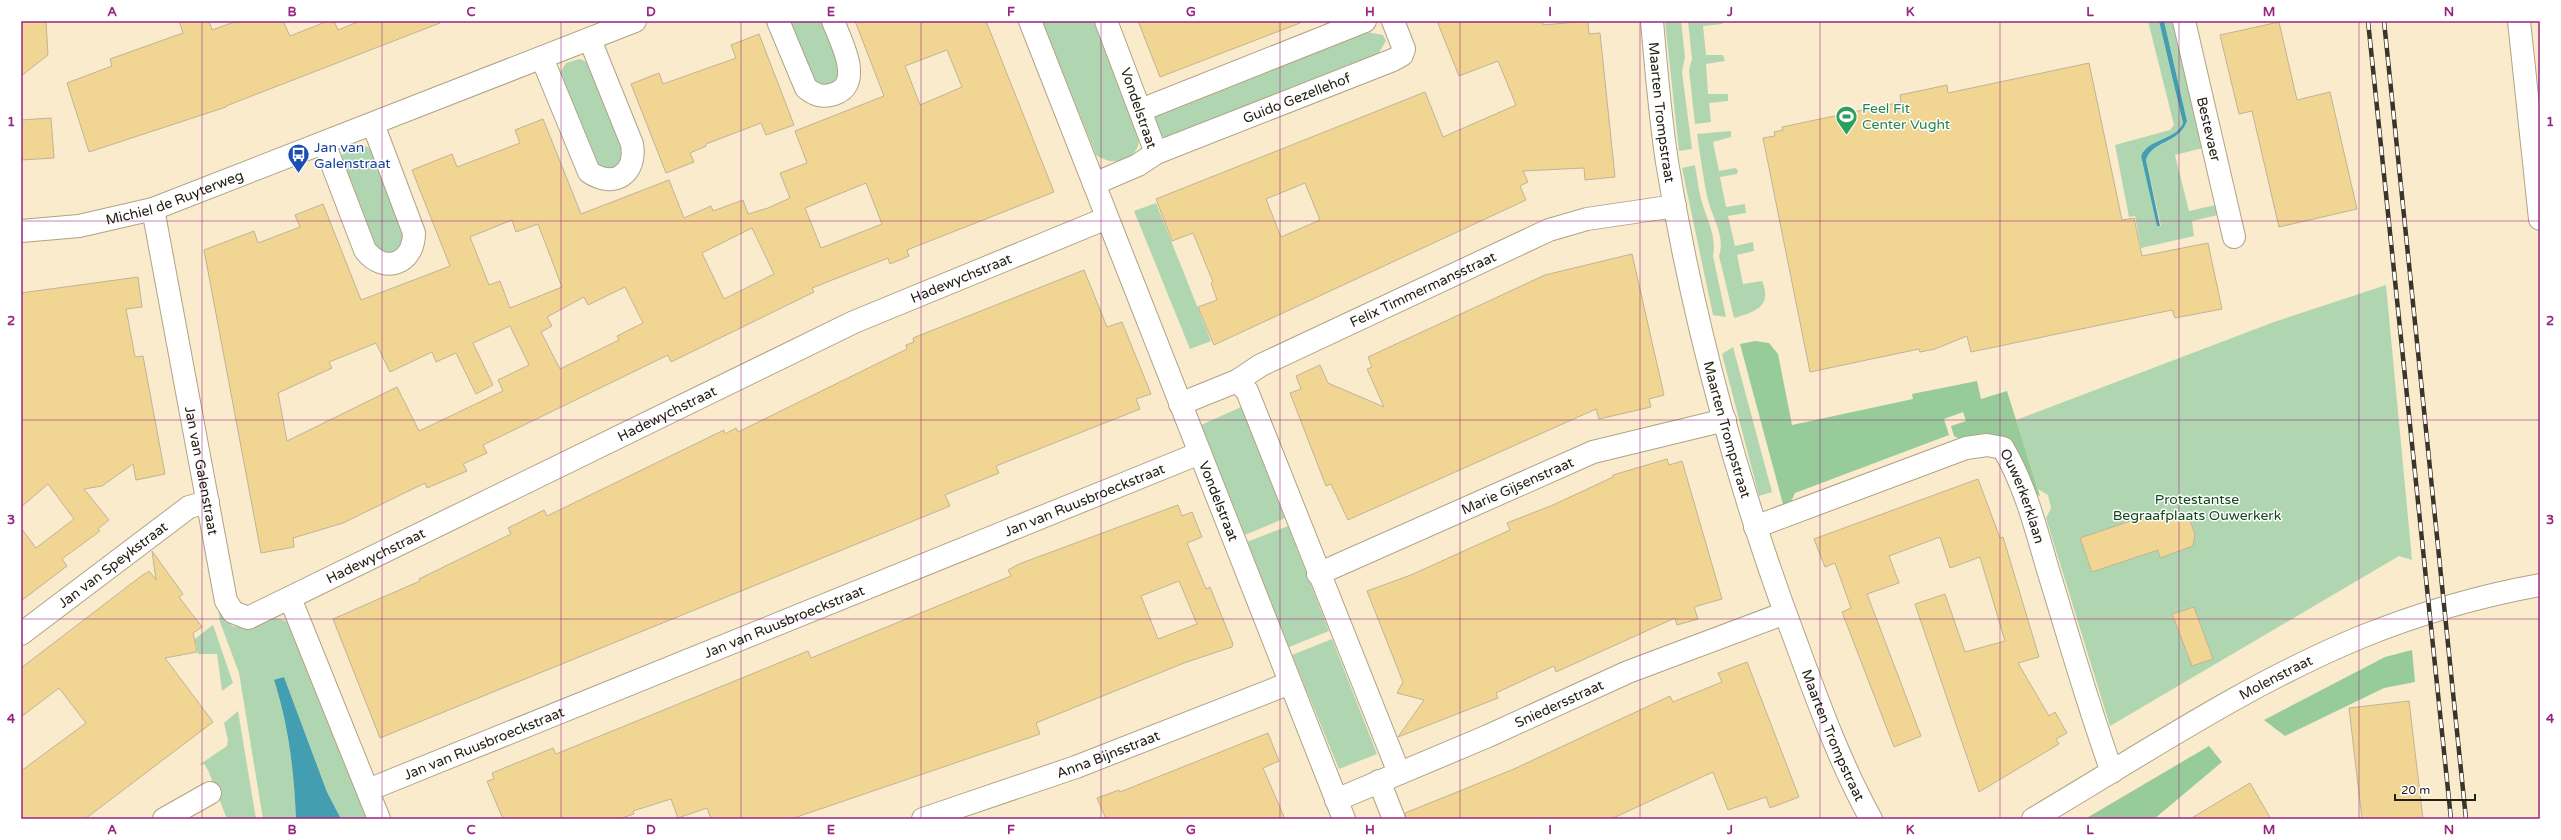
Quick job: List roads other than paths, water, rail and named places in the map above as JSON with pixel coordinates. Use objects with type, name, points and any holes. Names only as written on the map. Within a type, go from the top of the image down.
[{"type":"street","name":"Michiel de Ruyterweg","points":[[21,231],[79,226],[153,209],[636,21]]},
{"type":"street","points":[[778,21],[806,88],[815,95],[826,97],[837,93],[846,85],[850,75],[849,63],[833,21]]},
{"type":"street","name":"Vondelstraat","points":[[1030,21],[1340,809]]},
{"type":"street","name":"Vondelstraat","points":[[1094,184],[1138,165],[1156,153],[1141,110],[1106,21]]},
{"type":"street","points":[[1141,110],[1365,21]]},
{"type":"street","name":"Guido Gezellehof","points":[[1156,153],[1393,60],[1402,55],[1404,48],[1402,39],[1393,21]]},
{"type":"street","name":"Maarten Trompstraat","points":[[1652,21],[1664,139],[1675,206],[1685,255],[1725,420],[1755,527],[1785,613],[1822,712],[1871,819]]},
{"type":"street","name":"Bestevaer","points":[[2184,21],[2234,237]]},
{"type":"street","points":[[2519,21],[2540,219]]},
{"type":"street","points":[[542,58],[589,172],[597,178],[607,180],[617,178],[626,173],[632,164],[634,154],[632,144],[590,40]]},
{"type":"street","points":[[324,143],[365,250],[371,259],[381,264],[392,264],[402,260],[409,253],[414,244],[414,233],[372,124]]},
{"type":"street","name":"Felix Timmermansstraat","points":[[1180,404],[1237,381],[1268,362],[1549,230],[1587,219],[1675,206]]},
{"type":"street","name":"Jan van Galenstraat","points":[[153,209],[226,601],[233,612]]},
{"type":"street","name":"Hadewychstraat","points":[[233,612],[248,618],[854,322],[1107,218]]},
{"type":"street","points":[[1237,381],[1247,391],[1318,574],[1389,777],[1394,819]]},
{"type":"street","name":"Marie Gijsenstraat","points":[[1318,574],[1586,454],[1725,420]]},
{"type":"street","name":"Ouwerkerklaan","points":[[1755,527],[1966,448],[1988,445],[2003,448],[2014,466],[2029,508],[2097,731],[2112,772]]},
{"type":"street","name":"Jan van Ruusbroeckstraat","points":[[368,790],[1200,453]]},
{"type":"street","name":"Jan van Speykstraat","points":[[21,634],[189,507],[208,502]]},
{"type":"street","name":"Molenstraat","points":[[2033,819],[2248,692],[2360,638],[2450,606],[2540,585]]},
{"type":"street","points":[[290,598],[379,819]]},
{"type":"street","name":"Sniedersstraat","points":[[1340,809],[1389,777],[1488,736],[1628,672],[1785,613]]},
{"type":"street","name":"Anna Bijnsstraat","points":[[924,819],[1076,767],[1290,683]]},
{"type":"street","points":[[164,819],[210,793]]},
{"type":"water","points":[[2159,21],[2164,21],[2187,121],[2178,134],[2154,149],[2146,160],[2160,226],[2157,226],[2141,156],[2150,146],[2174,133],[2183,123]]},
{"type":"water","points":[[284,677],[327,792],[341,819],[296,819],[290,750],[274,680]]},
{"type":"railway","points":[[2368,21],[2451,819]]},
{"type":"railway","points":[[2384,21],[2466,819]]},
{"type":"place","name":"Feel Fit Center Vught","points":[[1847,136]]},
{"type":"place","name":"Jan van Galenstraat","points":[[299,174]]},
{"type":"park label","name":"Protestantse Begraafplaats Ouwerkerk","points":[[2197,508]]}]
